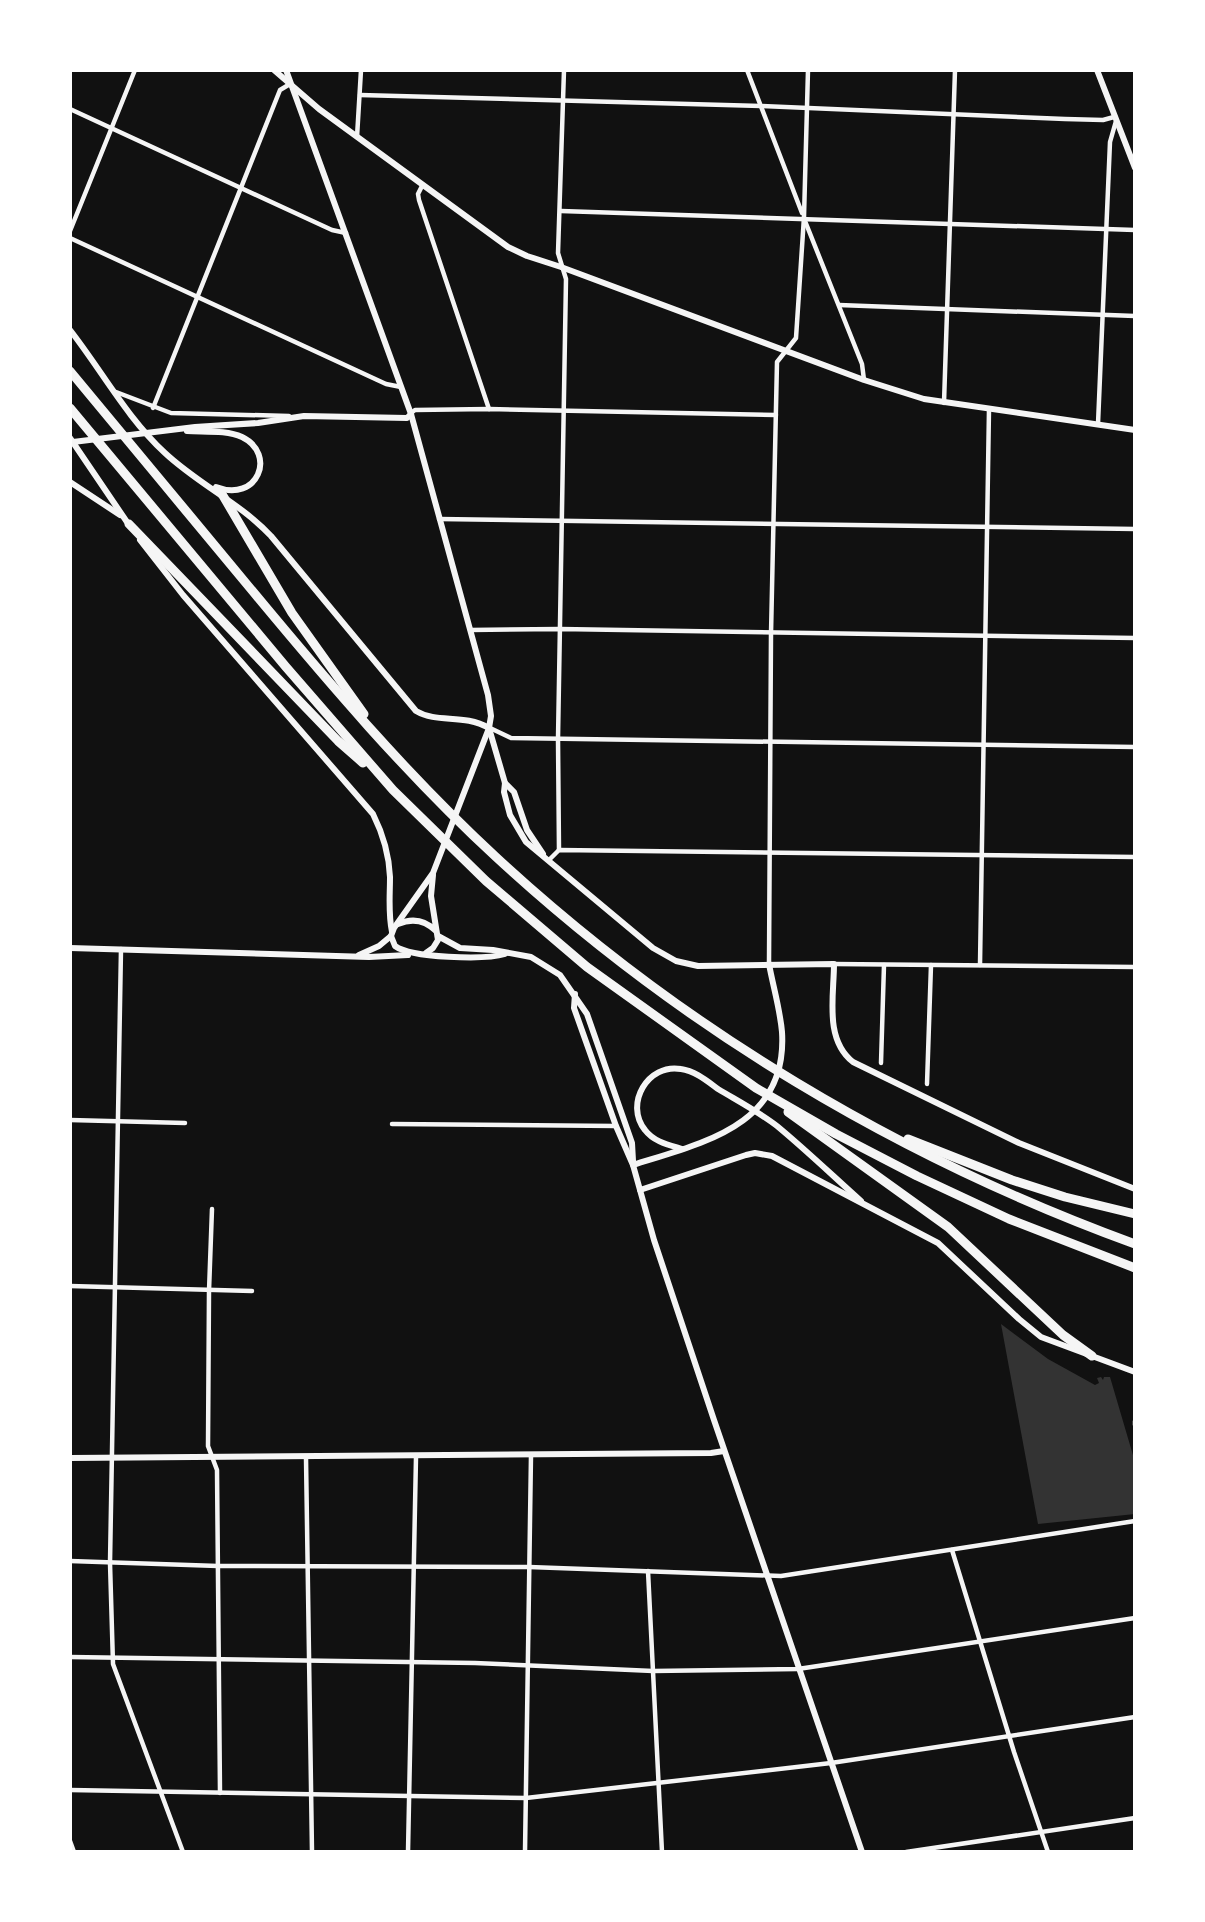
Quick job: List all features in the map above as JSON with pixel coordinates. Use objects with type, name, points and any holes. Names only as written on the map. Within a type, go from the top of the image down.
[{"type":"highway","points":[[70,371],[300,648],[387,747],[494,856],[601,948],[707,1026],[858,1119],[996,1188],[1135,1244]]},
{"type":"highway","points":[[70,408],[286,667],[393,790],[452,850],[531,921],[637,1004],[948,1227],[1063,1335],[1092,1356]]},
{"type":"highway","points":[[222,495],[292,613],[387,747]]},
{"type":"highway","points":[[127,521],[338,741],[393,790]]},
{"type":"highway","points":[[756,1088],[848,1140],[963,1198],[1051,1237],[1135,1268]]},
{"type":"highway","points":[[858,1119],[1012,1180],[1065,1197],[1135,1214]]},
{"type":"street","points":[[70,231],[135,70]]},
{"type":"street","points":[[274,70],[319,109],[422,186],[508,247],[527,256],[864,380],[944,403],[1135,430]]},
{"type":"street","points":[[286,70],[411,414],[488,695],[491,716],[489,728],[434,870],[392,934],[374,949],[357,956]]},
{"type":"street","points":[[357,137],[361,70]]},
{"type":"street","points":[[559,850],[558,738],[566,279],[558,253],[564,70]]},
{"type":"street","points":[[747,70],[862,364],[864,380]]},
{"type":"street","points":[[633,1165],[718,1136],[740,1124],[759,1106],[772,1084],[780,1059],[782,1032],[769,964],[771,634],[777,362],[796,338],[804,217],[808,70]]},
{"type":"street","points":[[944,403],[955,70]]},
{"type":"street","points":[[1097,70],[1135,168]]},
{"type":"street","points":[[153,408],[280,90],[291,84]]},
{"type":"street","points":[[360,95],[761,106],[953,116],[1115,119]]},
{"type":"street","points":[[70,109],[332,230],[346,233]]},
{"type":"street","points":[[1098,424],[1110,142],[1115,119]]},
{"type":"street","points":[[422,186],[418,194],[419,200],[489,409]]},
{"type":"street","points":[[561,211],[1135,230]]},
{"type":"street","points":[[70,238],[386,384],[401,387]]},
{"type":"street","points":[[839,305],[1135,316]]},
{"type":"street","points":[[70,330],[112,390],[154,442],[178,464],[248,514],[271,536],[416,711],[426,716],[471,719],[511,738],[1135,747]]},
{"type":"street","points":[[112,390],[153,408],[178,414],[407,418],[415,410],[489,409],[776,415]]},
{"type":"street","points":[[979,965],[989,409]]},
{"type":"street","points":[[304,416],[258,423],[70,440],[177,587],[373,814],[387,854],[390,876],[389,918],[395,946],[414,954]]},
{"type":"street","points":[[170,430],[233,434],[248,441],[258,452],[260,469],[253,483],[245,489],[228,491],[204,482]]},
{"type":"street","points":[[70,482],[127,521]]},
{"type":"street","points":[[439,519],[1135,529]]},
{"type":"street","points":[[470,630],[1135,638]]},
{"type":"street","points":[[489,728],[505,783],[514,792],[527,830],[546,858],[665,956],[698,966],[834,964],[1135,967]]},
{"type":"street","points":[[546,858],[559,850],[1135,857]]},
{"type":"street","points":[[423,954],[436,944],[432,897],[434,870]]},
{"type":"street","points":[[397,925],[415,921],[428,924],[437,934],[460,948],[531,957],[560,975],[587,1014],[632,1143],[633,1165]]},
{"type":"street","points":[[70,948],[387,957],[423,954],[492,958],[505,954]]},
{"type":"street","points":[[121,949],[110,1563],[111,1657],[183,1852]]},
{"type":"street","points":[[834,964],[833,1031],[839,1049],[853,1062],[1020,1143],[1135,1189]]},
{"type":"street","points":[[881,1063],[884,965]]},
{"type":"street","points":[[927,1084],[931,965]]},
{"type":"street","points":[[575,994],[574,1008],[616,1126],[633,1165],[724,1451],[862,1852]]},
{"type":"street","points":[[682,1149],[650,1135],[637,1112],[639,1094],[648,1080],[659,1072],[675,1068],[692,1072],[768,1119],[869,1208]]},
{"type":"street","points":[[70,1119],[185,1123]]},
{"type":"street","points":[[392,1124],[616,1126]]},
{"type":"street","points":[[640,1189],[746,1155],[763,1154],[779,1159],[937,1243],[1041,1337],[1135,1372]]},
{"type":"street","points":[[212,1209],[208,1446],[217,1470],[220,1793]]},
{"type":"street","points":[[70,1286],[252,1292]]},
{"type":"street","points":[[70,1458],[416,1457],[724,1451]]},
{"type":"street","points":[[525,1852],[531,1455]]},
{"type":"street","points":[[408,1852],[416,1457]]},
{"type":"street","points":[[306,1458],[312,1852]]},
{"type":"street","points":[[70,1561],[218,1566],[529,1567],[766,1576],[820,1571],[1135,1521]]},
{"type":"street","points":[[952,1550],[1048,1852]]},
{"type":"street","points":[[648,1571],[663,1852]]},
{"type":"street","points":[[70,1657],[528,1664],[653,1671],[798,1669],[1135,1618]]},
{"type":"street","points":[[70,1790],[526,1798],[831,1763],[1135,1717]]},
{"type":"street","points":[[906,1852],[1135,1818]]},
{"type":"street","points":[[70,1841],[74,1852]]},
{"type":"shaded area","points":[[1001,1324],[1048,1359],[1095,1385],[1099,1383],[1097,1378],[1101,1377],[1103,1380],[1104,1377],[1110,1377],[1135,1462],[1135,1514],[1038,1524]]}]
